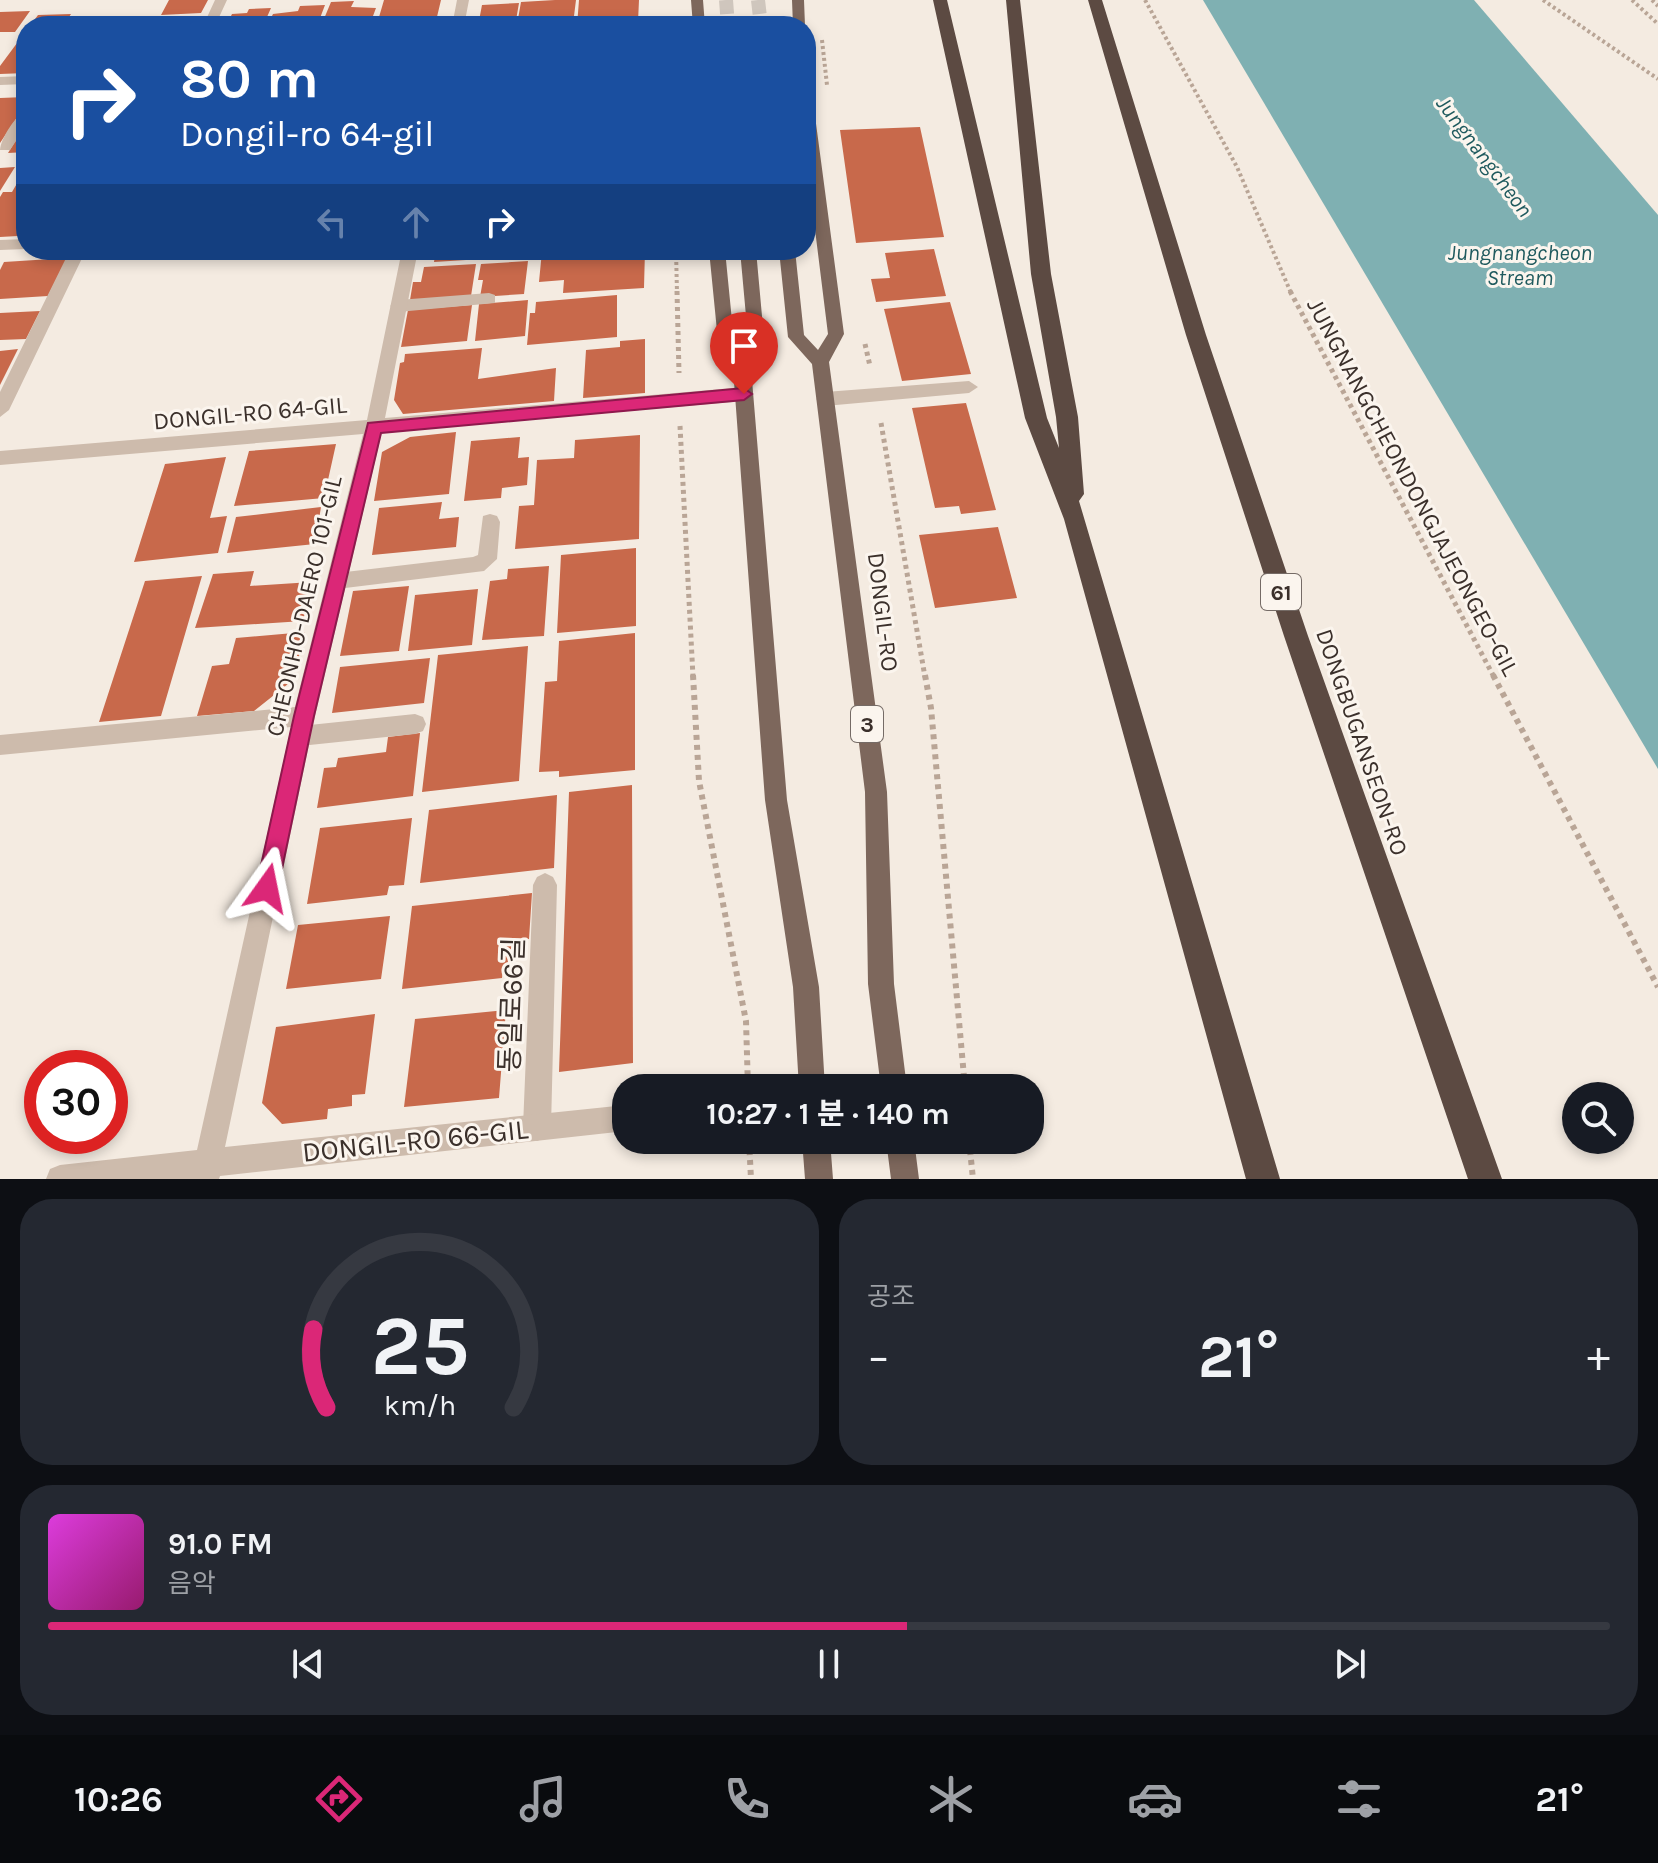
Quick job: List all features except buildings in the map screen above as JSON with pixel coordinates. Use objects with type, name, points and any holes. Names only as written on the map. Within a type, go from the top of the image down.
[{"type":"highway","points":[[940,0],[1036,418],[1075,519],[1263,1179]]},
{"type":"highway","points":[[1013,0],[1041,274],[1067,417],[1075,519]]},
{"type":"highway","name":"DONGBUGANSEON-RO","points":[[1095,0],[1196,335],[1281,591],[1485,1179]]},
{"type":"main road","points":[[788,260],[796,337],[820,362],[836,334],[816,179]]},
{"type":"main road","points":[[718,260],[726,341],[742,368],[776,800],[806,987],[811,1074]]},
{"type":"main road","points":[[742,368],[756,338],[749,260]]},
{"type":"main road","name":"DONGIL-RO","points":[[820,362],[876,792],[881,984],[892,1074]]},
{"type":"main road","points":[[817,1154],[819,1179]]},
{"type":"main road","points":[[902,1154],[905,1179]]},
{"type":"street","points":[[221,0],[229,0]]},
{"type":"street","points":[[5,147],[16,130]]},
{"type":"street","points":[[0,410],[73,260]]},
{"type":"street","name":"CHEONHO-DAERO 101-GIL","points":[[207,1170],[302,726],[374,427],[408,260]]},
{"type":"street","points":[[398,306],[489,299]]},
{"type":"street","points":[[825,399],[969,387]]},
{"type":"street","name":"DONGIL-RO 64-GIL","points":[[0,458],[744,394]]},
{"type":"street","points":[[337,581],[477,565],[487,559],[490,522]]},
{"type":"street","points":[[0,745],[302,726],[415,724]]},
{"type":"street","name":"동일로66길","points":[[537,1127],[545,885]]},
{"type":"street","name":"DONGIL-RO 66-GIL","points":[[60,1179],[207,1170],[612,1119]]},
{"type":"path","name":"JUNGNANGCHEONDONGJAJEONGEO-GIL","points":[[1145,0],[1237,167],[1296,304],[1658,987]]},
{"type":"path","points":[[1543,0],[1658,79]]},
{"type":"path","points":[[1632,0],[1658,24]]},
{"type":"path","points":[[1652,0],[1658,6]]},
{"type":"path","points":[[821,31],[828,92]]},
{"type":"path","points":[[676,260],[679,380]]},
{"type":"path","points":[[864,335],[931,708],[964,1074]]},
{"type":"path","points":[[680,419],[699,781],[746,1021],[748,1074]]},
{"type":"path","points":[[750,1154],[751,1179]]},
{"type":"path","points":[[970,1154],[973,1179]]},
{"type":"water","name":"Jungnangcheon Stream","points":[[1203,0],[1474,0],[1658,215],[1658,769]]},
{"type":"tunnel","points":[[726,0],[727,16]]},
{"type":"tunnel","points":[[758,0],[760,16]]},
{"type":"route","points":[[267,888],[304,716],[374,427],[744,394]]},
{"type":"water label","name":"Jungnangcheon","points":[[1485,156]]}]
